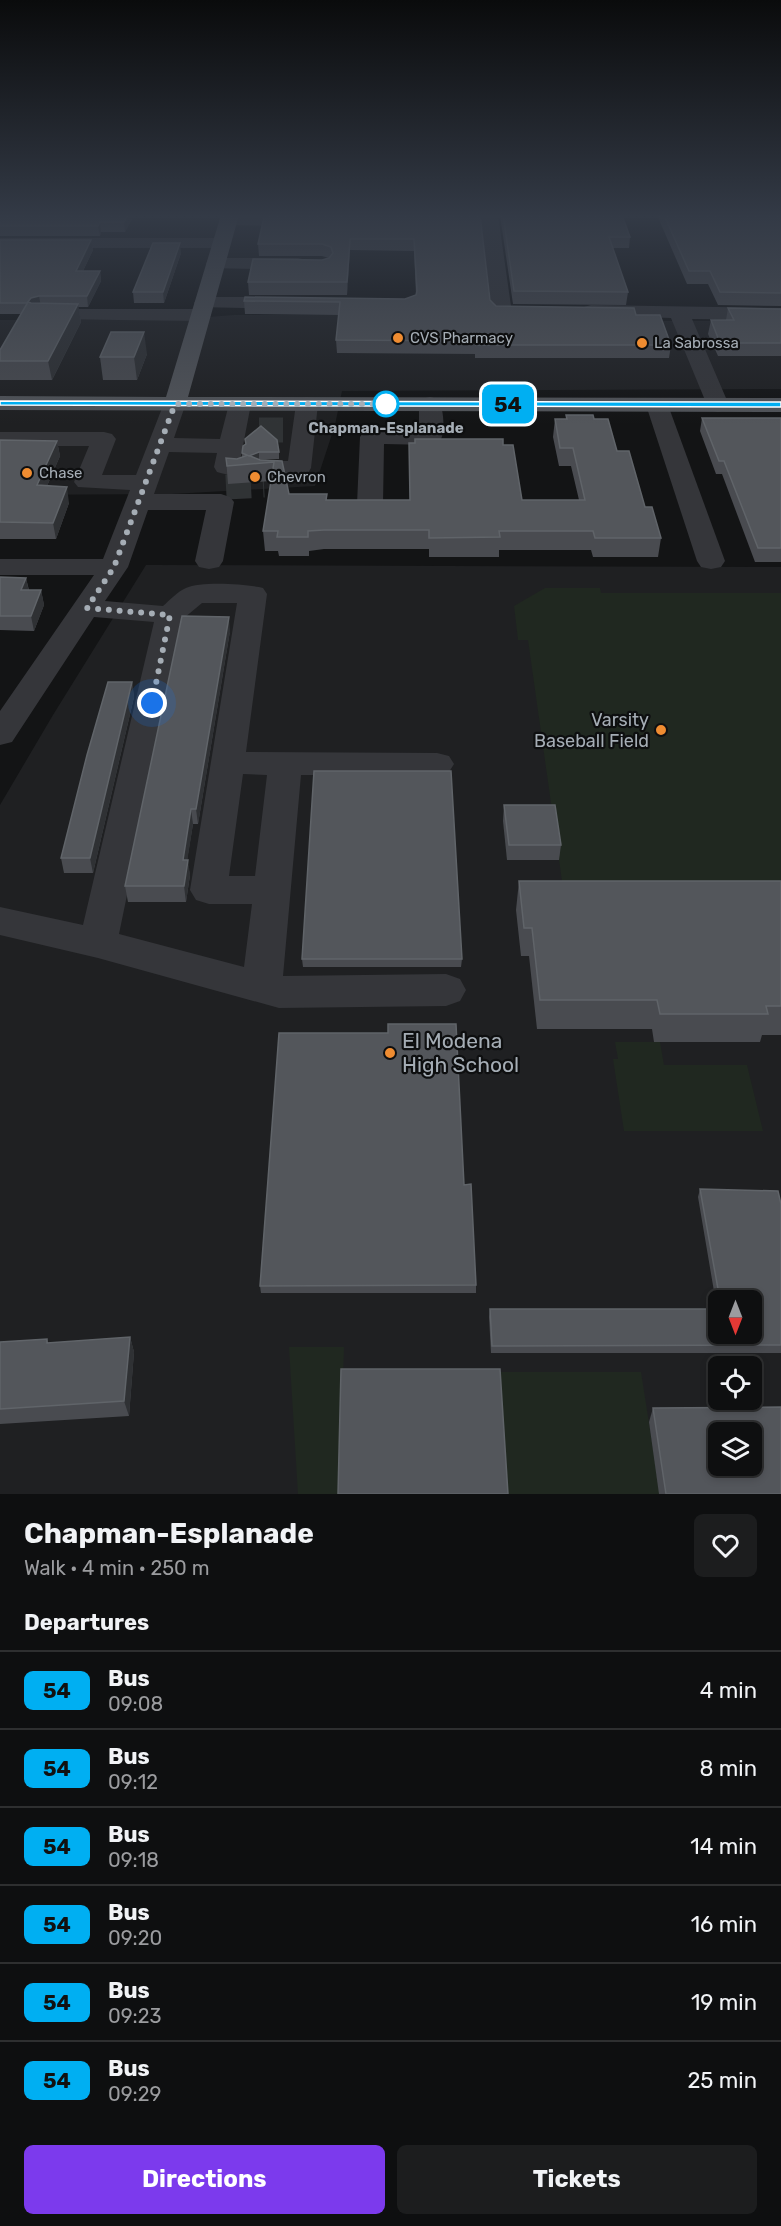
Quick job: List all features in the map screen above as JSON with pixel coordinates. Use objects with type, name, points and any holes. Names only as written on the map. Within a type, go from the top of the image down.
[{"type":"main road","points":[[175,404],[209,285]]},
{"type":"main road","points":[[7,403],[781,405]]},
{"type":"street","points":[[498,285],[502,312],[781,314]]},
{"type":"street","points":[[41,315],[310,303]]},
{"type":"street","points":[[679,313],[718,405]]},
{"type":"street","points":[[0,431],[7,403]]},
{"type":"street","points":[[0,735],[114,567],[175,404]]},
{"type":"street","points":[[240,404],[262,451]]},
{"type":"street","points":[[144,491],[262,451],[307,404]]},
{"type":"street","points":[[370,504],[372,437],[431,438],[430,404]]},
{"type":"street","points":[[657,405],[711,561]]},
{"type":"street","points":[[0,439],[104,439],[87,482],[221,502],[209,561]]},
{"type":"street","points":[[160,445],[262,451]]},
{"type":"street","points":[[0,567],[114,567]]},
{"type":"street","points":[[98,943],[170,615],[195,594],[253,594],[209,890],[272,890]]},
{"type":"street","points":[[87,608],[170,615]]},
{"type":"street","points":[[228,763],[437,765]]},
{"type":"street","points":[[262,987],[285,765]]},
{"type":"street","points":[[0,921],[98,943],[279,992],[446,990]]},
{"type":"shaded area","points":[[234,315],[468,315],[470,321],[781,321],[781,389],[342,391],[335,425],[315,486],[172,494],[0,495],[0,320],[170,320]]},
{"type":"shaded area","name":"El Modena High School","points":[[146,565],[781,567],[781,1494],[0,1494],[0,805]]},
{"type":"shaded area","name":"Varsity Baseball Field","points":[[545,588],[600,588],[601,593],[781,593],[781,885],[562,881],[528,640],[518,640],[514,606]]},
{"type":"shaded area","points":[[615,1042],[660,1042],[664,1065],[747,1065],[763,1131],[624,1131],[613,1059],[618,1059]]},
{"type":"shaded area","points":[[289,1347],[344,1347],[339,1494],[298,1494]]},
{"type":"shaded area","points":[[496,1372],[641,1372],[660,1494],[506,1494]]},
{"type":"building","points":[[0,285],[93,285],[87,296],[39,296],[31,298],[27,303],[0,303]]},
{"type":"building","points":[[136,285],[166,285],[163,292],[133,292]]},
{"type":"building","points":[[417,285],[488,285],[490,300],[496,306],[634,308],[636,315],[660,315],[671,345],[476,345],[476,341],[336,340],[340,302],[244,301],[245,297],[405,299],[416,295]]},
{"type":"building","points":[[513,285],[625,285],[628,292],[514,291]]},
{"type":"building","points":[[717,285],[781,285],[781,293],[720,292]]},
{"type":"building","points":[[28,302],[78,304],[48,361],[0,361],[0,350]]},
{"type":"building","points":[[728,308],[781,309],[781,343],[720,343],[711,320],[734,320]]},
{"type":"building","points":[[111,332],[144,332],[134,357],[100,357]]},
{"type":"building","points":[[566,415],[593,415],[594,419],[608,419],[617,451],[629,451],[645,507],[652,507],[661,538],[595,538],[593,531],[499,531],[500,537],[429,538],[429,530],[324,530],[308,531],[308,537],[277,537],[278,531],[263,531],[274,462],[227,466],[226,458],[237,459],[248,455],[260,460],[282,461],[289,494],[327,494],[326,500],[410,500],[409,443],[415,443],[415,439],[503,439],[503,445],[513,445],[522,500],[585,500],[573,448],[560,448],[555,419],[567,419]]},
{"type":"building","points":[[702,418],[781,418],[781,548],[758,548],[724,461],[719,461]]},
{"type":"building","points":[[261,426],[277,440],[279,452],[259,452],[249,456],[242,453],[243,446],[246,444],[245,439]]},
{"type":"building","points":[[0,440],[57,441],[37,485],[67,487],[53,523],[0,522]]},
{"type":"building","points":[[0,577],[26,578],[21,590],[41,590],[31,616],[0,616]]},
{"type":"building","points":[[182,616],[229,617],[196,809],[191,809],[183,860],[188,860],[184,886],[125,886]]},
{"type":"building","points":[[108,682],[132,682],[90,858],[61,858],[87,755]]},
{"type":"building","points":[[314,771],[451,771],[462,959],[302,959]]},
{"type":"building","points":[[504,805],[555,805],[561,845],[509,845]]},
{"type":"building","points":[[519,881],[781,881],[781,1006],[766,1006],[768,1014],[660,1014],[657,1000],[540,1000],[532,928],[524,928]]},
{"type":"building","points":[[388,1024],[456,1024],[464,1185],[471,1184],[476,1285],[260,1286],[279,1033],[388,1033]]},
{"type":"building","points":[[700,1189],[778,1191],[781,1204],[781,1345],[492,1346],[490,1309],[708,1309],[708,1344],[762,1344],[762,1290],[718,1290]]},
{"type":"building","points":[[130,1337],[124,1401],[0,1409],[0,1342],[47,1339],[47,1343]]},
{"type":"building","points":[[341,1369],[500,1369],[508,1494],[338,1494]]},
{"type":"building","points":[[762,1407],[781,1407],[781,1494],[666,1494],[653,1408],[762,1410]]},
{"type":"tunnel","points":[[259,430],[283,430]]},
{"type":"tunnel","points":[[226,487],[264,485]]},
{"type":"bus line","name":"54","points":[[0,403],[781,405]]},
{"type":"place","name":"CVS Pharmacy","points":[[398,338]]},
{"type":"place","name":"La Sabrossa","points":[[642,343]]},
{"type":"place","name":"Chapman-Esplanade","points":[[386,404]]},
{"type":"place","name":"Chase","points":[[27,473]]},
{"type":"place","name":"Chevron","points":[[255,477]]},
{"type":"place","name":"Varsity Baseball Field","points":[[661,730]]},
{"type":"place","name":"El Modena High School","points":[[390,1053]]},
{"type":"route","points":[[152,703],[170,615],[87,608],[114,567],[175,404],[390,404],[386,404]]}]
